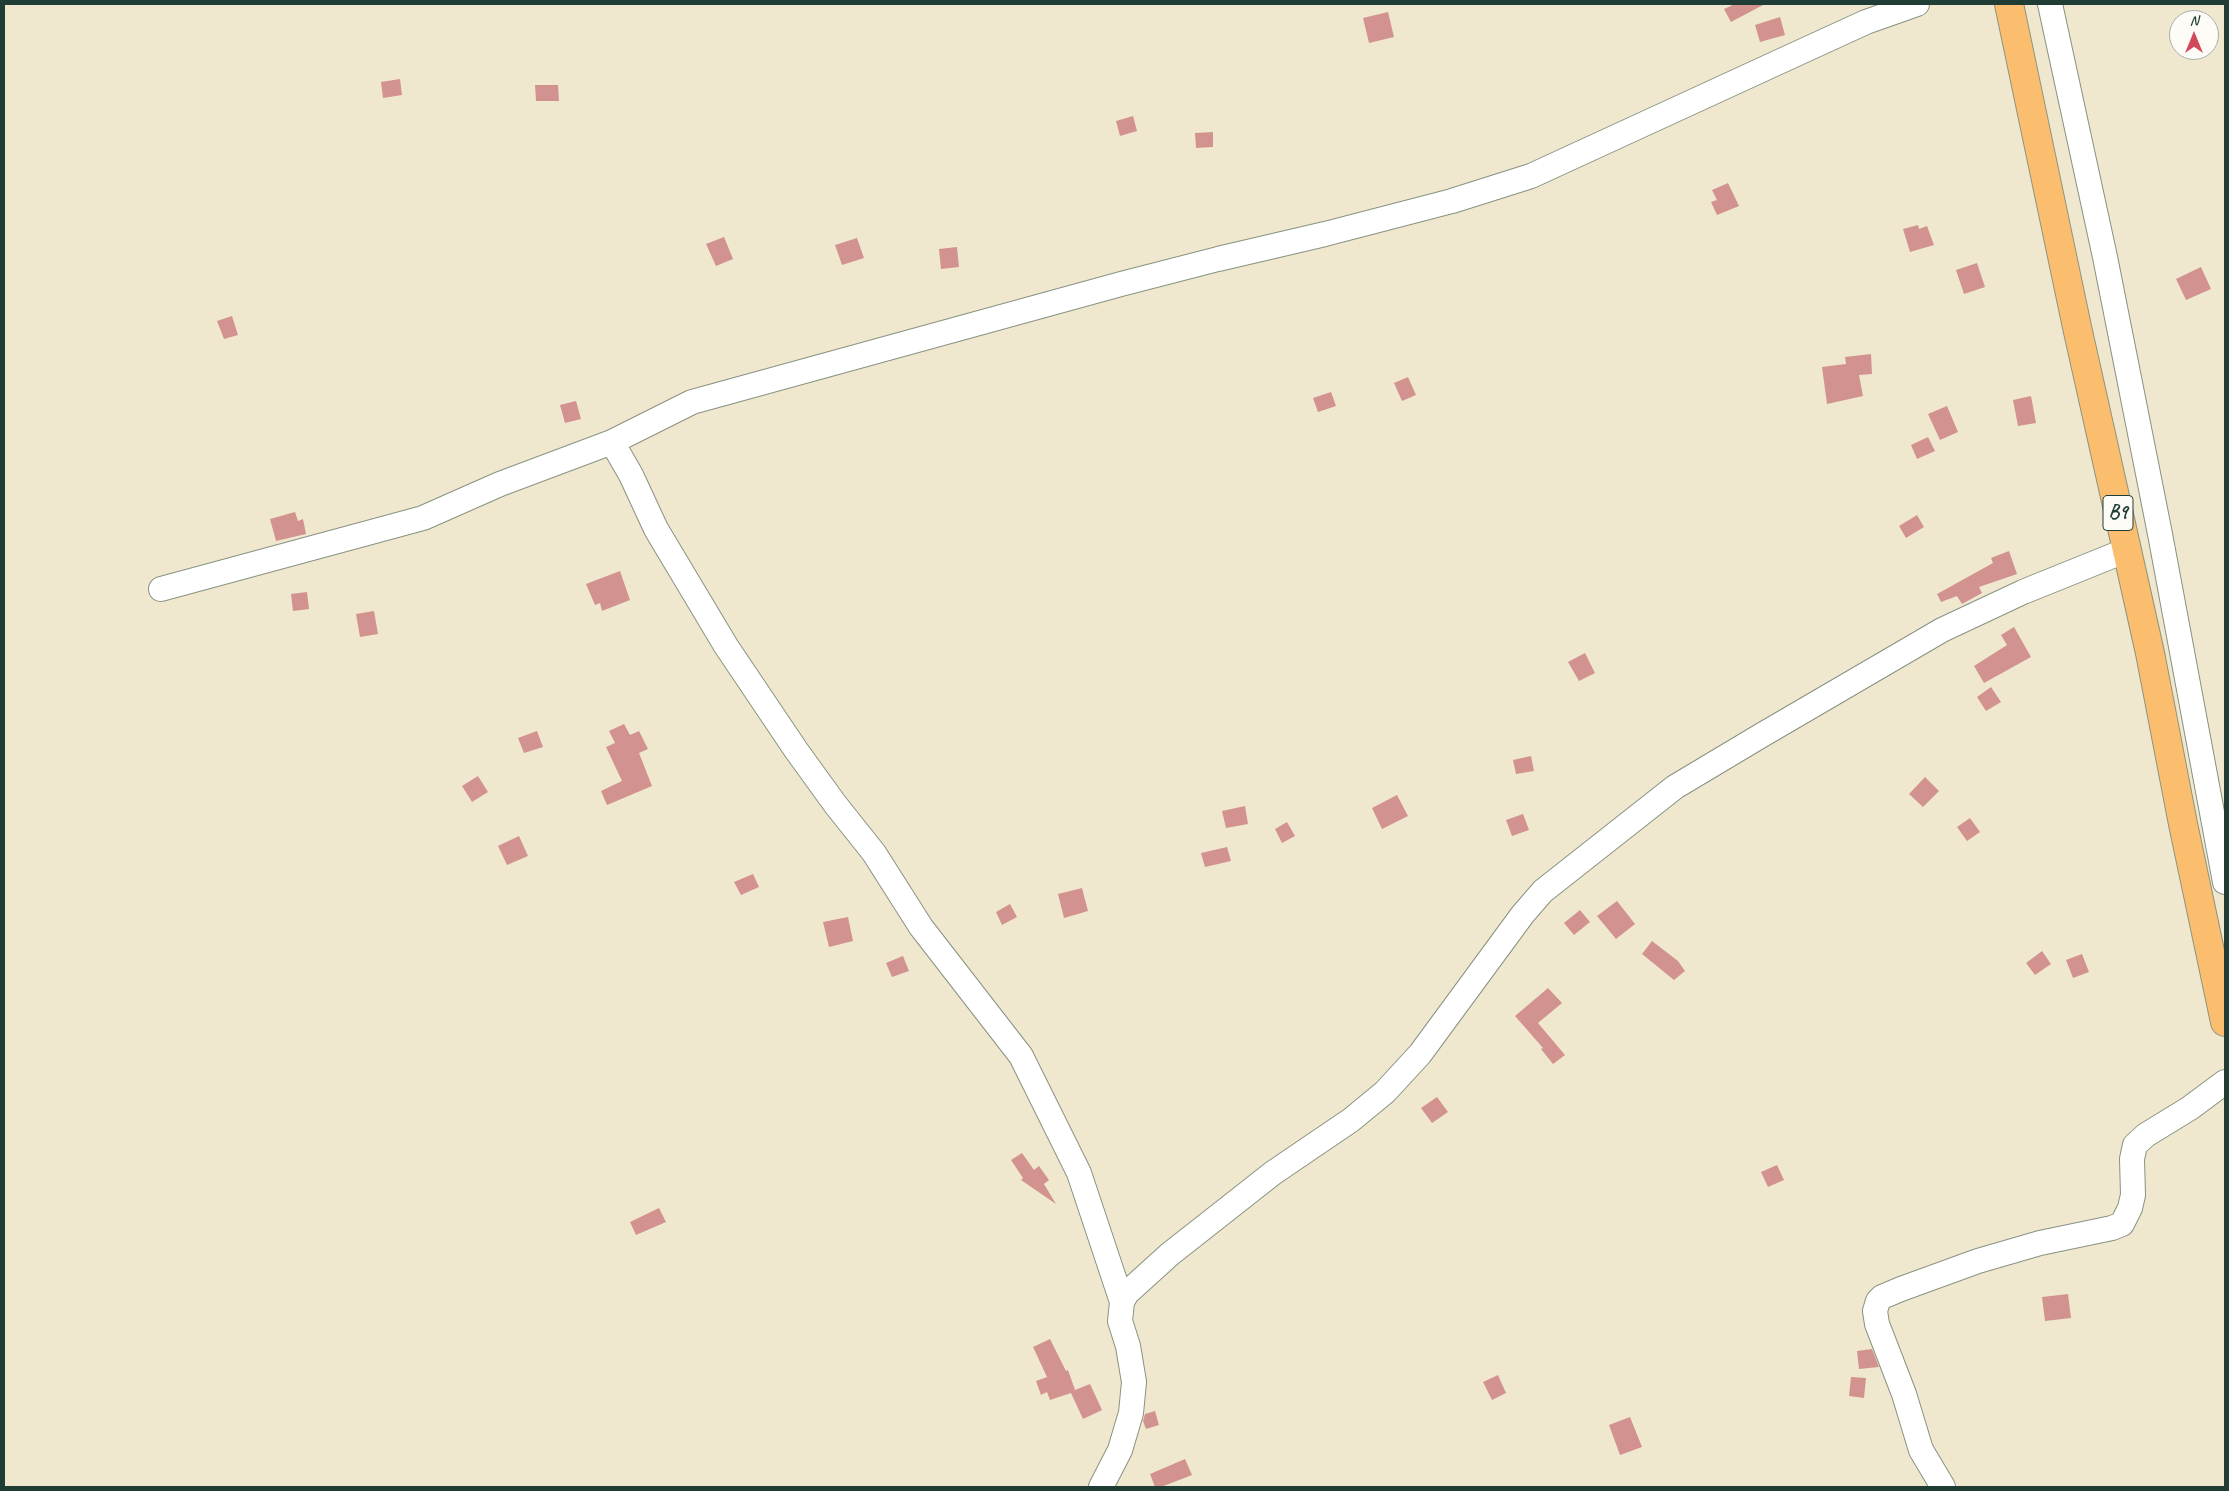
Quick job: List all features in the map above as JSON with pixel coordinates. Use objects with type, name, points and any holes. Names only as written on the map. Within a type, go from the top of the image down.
[{"type":"highway","name":"B9","points":[[2009,4],[2150,653],[2225,1022]]},
{"type":"street","points":[[161,589],[423,518],[500,484],[612,442],[692,402],[917,342],[1121,284],[1452,201],[1531,176],[1794,54],[1866,22],[1917,4]]},
{"type":"street","points":[[2050,4],[2107,267],[2158,524],[2225,882]]},
{"type":"street","points":[[612,442],[631,475],[656,529],[726,646],[802,758],[874,854],[921,927],[1020,1056],[1079,1174],[1110,1260],[1122,1302],[1120,1321],[1128,1346],[1134,1382],[1131,1413],[1120,1450],[1101,1487]]},
{"type":"street","points":[[1122,1302],[1127,1293],[1151,1270],[1205,1226],[1273,1172],[1351,1120],[1385,1092],[1420,1054],[1523,914],[1543,891],[1675,787],[1942,630],[2023,592],[2127,550]]},
{"type":"street","points":[[1943,1487],[1921,1450],[1904,1394],[1877,1324],[1875,1311],[1878,1301],[1882,1297],[1901,1289],[1978,1261],[2040,1243],[2105,1230],[2122,1224],[2130,1208],[2133,1195],[2132,1159],[2135,1145],[2146,1135],[2190,1108],[2225,1082]]},
{"type":"building","points":[[1735,4],[1765,4],[1731,22],[1724,9]]},
{"type":"building","points":[[1388,12],[1394,37],[1369,43],[1363,18]]},
{"type":"building","points":[[1780,17],[1785,35],[1760,42],[1755,25]]},
{"type":"building","points":[[400,79],[402,95],[383,98],[381,82]]},
{"type":"building","points":[[535,85],[558,85],[559,101],[536,101]]},
{"type":"building","points":[[1133,116],[1137,131],[1120,136],[1116,121]]},
{"type":"building","points":[[1213,132],[1213,147],[1196,148],[1195,133]]},
{"type":"building","points":[[1728,183],[1739,206],[1717,215],[1711,202],[1717,200],[1712,190]]},
{"type":"building","points":[[1918,225],[1919,229],[1927,226],[1934,245],[1910,252],[1903,229]]},
{"type":"building","points":[[724,237],[733,259],[716,266],[706,244]]},
{"type":"building","points":[[857,238],[864,258],[842,265],[835,245]]},
{"type":"building","points":[[957,247],[959,267],[941,269],[939,249]]},
{"type":"building","points":[[1977,263],[1985,287],[1964,294],[1956,270]]},
{"type":"building","points":[[2201,267],[2211,289],[2186,300],[2176,279]]},
{"type":"building","points":[[232,316],[238,335],[224,339],[217,321]]},
{"type":"building","points":[[1871,354],[1872,374],[1859,375],[1863,396],[1827,404],[1822,367],[1846,364],[1845,357]]},
{"type":"building","points":[[1408,377],[1416,395],[1402,401],[1394,383]]},
{"type":"building","points":[[1331,392],[1336,406],[1318,412],[1313,398]]},
{"type":"building","points":[[2031,396],[2036,423],[2018,426],[2013,400]]},
{"type":"building","points":[[576,401],[581,419],[565,423],[560,405]]},
{"type":"building","points":[[1947,406],[1958,432],[1940,440],[1928,414]]},
{"type":"building","points":[[1928,437],[1935,451],[1917,459],[1911,445]]},
{"type":"building","points":[[295,512],[298,521],[303,519],[306,534],[276,541],[270,519]]},
{"type":"building","points":[[1917,515],[1924,527],[1906,538],[1899,526]]},
{"type":"building","points":[[2009,551],[2017,574],[1979,587],[1982,593],[1962,604],[1957,596],[1941,602],[1937,594],[1993,563],[1991,558]]},
{"type":"building","points":[[620,571],[630,600],[602,611],[600,603],[595,605],[586,584]]},
{"type":"building","points":[[307,592],[309,609],[293,611],[291,594]]},
{"type":"building","points":[[374,611],[378,634],[360,637],[356,614]]},
{"type":"building","points":[[2014,627],[2031,657],[1984,683],[1974,666],[2007,645],[2001,635]]},
{"type":"building","points":[[1585,653],[1595,673],[1579,681],[1568,662]]},
{"type":"building","points":[[1991,687],[2001,702],[1986,711],[1977,697]]},
{"type":"building","points":[[624,724],[630,735],[639,731],[648,749],[639,753],[652,786],[607,805],[601,791],[622,781],[606,747],[615,743],[609,731]]},
{"type":"building","points":[[537,731],[543,747],[524,753],[518,738]]},
{"type":"building","points":[[1531,756],[1534,771],[1516,774],[1513,760]]},
{"type":"building","points":[[478,776],[488,792],[472,802],[462,786]]},
{"type":"building","points":[[1925,777],[1939,791],[1923,807],[1909,794]]},
{"type":"building","points":[[1397,795],[1408,816],[1382,829],[1372,808]]},
{"type":"building","points":[[1245,806],[1248,824],[1226,828],[1222,811]]},
{"type":"building","points":[[1523,814],[1529,830],[1512,836],[1506,820]]},
{"type":"building","points":[[1970,818],[1980,832],[1967,841],[1957,827]]},
{"type":"building","points":[[1287,822],[1295,836],[1282,843],[1275,829]]},
{"type":"building","points":[[519,836],[528,856],[507,865],[498,846]]},
{"type":"building","points":[[1227,847],[1231,861],[1205,867],[1201,853]]},
{"type":"building","points":[[753,874],[759,887],[741,895],[734,882]]},
{"type":"building","points":[[1082,888],[1088,911],[1064,918],[1058,894]]},
{"type":"building","points":[[1617,901],[1635,924],[1616,939],[1597,916]]},
{"type":"building","points":[[1010,904],[1017,917],[1002,925],[996,912]]},
{"type":"building","points":[[1580,910],[1590,922],[1574,935],[1564,923]]},
{"type":"building","points":[[848,917],[853,941],[829,947],[823,922]]},
{"type":"building","points":[[1652,941],[1678,961],[1685,971],[1674,980],[1642,954]]},
{"type":"building","points":[[2042,951],[2051,964],[2035,975],[2026,963]]},
{"type":"building","points":[[2082,954],[2089,972],[2073,978],[2066,960]]},
{"type":"building","points":[[903,956],[909,971],[892,977],[886,963]]},
{"type":"building","points":[[1548,988],[1562,1003],[1538,1023],[1565,1055],[1553,1064],[1541,1049],[1543,1048],[1515,1016]]},
{"type":"building","points":[[1437,1097],[1448,1112],[1432,1123],[1421,1108]]},
{"type":"building","points":[[1022,1153],[1034,1170],[1039,1166],[1049,1180],[1044,1184],[1056,1204],[1021,1180],[1023,1178],[1011,1160]]},
{"type":"building","points":[[1777,1165],[1784,1180],[1768,1187],[1761,1172]]},
{"type":"building","points":[[659,1208],[666,1222],[636,1235],[630,1222]]},
{"type":"building","points":[[2068,1294],[2071,1318],[2045,1321],[2042,1297]]},
{"type":"building","points":[[1050,1339],[1066,1371],[1068,1370],[1075,1390],[1090,1384],[1102,1410],[1083,1419],[1071,1393],[1050,1400],[1047,1392],[1041,1395],[1036,1381],[1047,1377],[1033,1347]]},
{"type":"building","points":[[1872,1349],[1879,1367],[1859,1369],[1857,1351]]},
{"type":"building","points":[[1498,1375],[1506,1393],[1492,1400],[1483,1382]]},
{"type":"building","points":[[1851,1377],[1866,1378],[1864,1398],[1849,1396]]},
{"type":"building","points":[[1155,1411],[1159,1425],[1146,1429],[1143,1421],[1145,1414]]},
{"type":"building","points":[[1630,1417],[1642,1447],[1620,1455],[1609,1425]]},
{"type":"building","points":[[1185,1459],[1192,1475],[1161,1487],[1155,1487],[1150,1474]]}]
